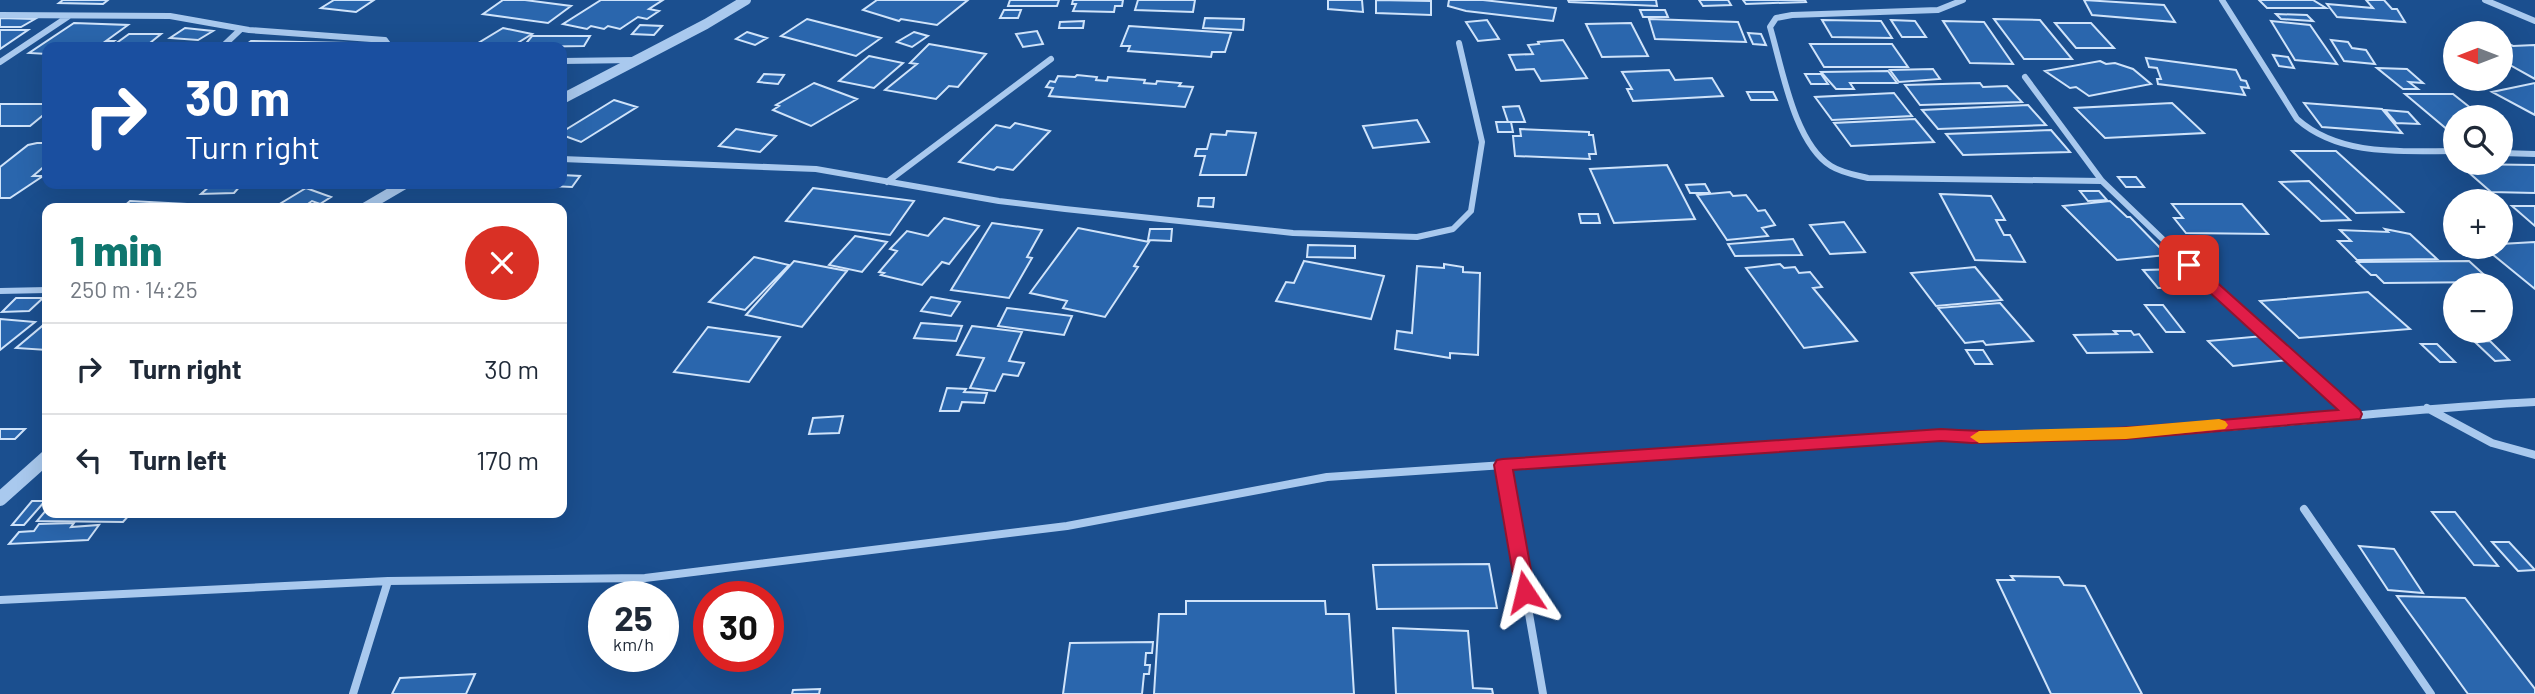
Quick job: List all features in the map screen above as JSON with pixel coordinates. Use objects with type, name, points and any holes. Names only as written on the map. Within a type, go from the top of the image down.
[{"type":"street","points":[[567,96],[706,24],[746,0]]},
{"type":"street","points":[[1963,0],[1938,10],[1792,15],[1776,18],[1770,27],[1783,67],[1792,109],[1808,138],[1827,163],[1844,172],[1868,178],[2102,181]]},
{"type":"street","points":[[2222,0],[2297,118],[2314,134],[2343,144],[2443,150]]},
{"type":"street","points":[[2485,0],[2535,22]]},
{"type":"street","points":[[0,15],[170,16],[191,22],[241,29],[386,42]]},
{"type":"street","points":[[0,62],[69,16]]},
{"type":"street","points":[[227,42],[241,29]]},
{"type":"street","points":[[567,159],[816,169],[999,201],[1293,233],[1401,238],[1453,229],[1471,211],[1482,142],[1459,43]]},
{"type":"street","points":[[887,182],[1051,59]]},
{"type":"street","points":[[567,61],[636,60]]},
{"type":"street","points":[[2025,77],[2102,181],[2206,282],[2354,414]]},
{"type":"street","points":[[2513,153],[2535,154]]},
{"type":"street","points":[[373,203],[396,189]]},
{"type":"street","points":[[0,291],[42,290]]},
{"type":"street","points":[[0,600],[388,581],[645,578],[1068,526],[1327,477],[1941,435],[1972,437],[2126,433],[2426,407],[2535,402]]},
{"type":"street","points":[[2426,407],[2492,443],[2535,455]]},
{"type":"street","points":[[0,499],[42,461]]},
{"type":"street","points":[[1503,465],[1543,694]]},
{"type":"street","points":[[2304,509],[2431,694]]},
{"type":"street","points":[[353,694],[388,581]]},
{"type":"building","points":[[63,0],[108,0],[103,4],[59,3]]},
{"type":"building","points":[[334,0],[374,0],[356,12],[321,8]]},
{"type":"building","points":[[503,0],[571,6],[548,23],[483,14]]},
{"type":"building","points":[[601,0],[663,0],[649,9],[659,11],[647,19],[638,17],[620,29],[591,26],[587,29],[563,24]]},
{"type":"building","points":[[877,0],[968,0],[937,25],[901,19],[899,21],[863,10]]},
{"type":"building","points":[[1010,0],[1059,0],[1057,6],[1008,6]]},
{"type":"building","points":[[1073,0],[1123,0],[1122,6],[1115,6],[1114,12],[1073,11],[1076,4],[1072,4]]},
{"type":"building","points":[[1138,0],[1195,0],[1193,12],[1135,10]]},
{"type":"building","points":[[1328,0],[1362,0],[1363,12],[1328,9]]},
{"type":"building","points":[[1376,0],[1431,1],[1431,15],[1376,13]]},
{"type":"building","points":[[1449,0],[1483,0],[1556,8],[1553,21],[1466,11],[1448,6]]},
{"type":"building","points":[[1568,0],[1656,0],[1657,6],[1569,2]]},
{"type":"building","points":[[1699,0],[1728,0],[1731,5],[1703,6]]},
{"type":"building","points":[[1743,0],[1805,0],[1806,2],[1746,4]]},
{"type":"building","points":[[2084,0],[2164,5],[2175,22],[2092,15]]},
{"type":"building","points":[[2259,0],[2313,0],[2326,8],[2267,8]]},
{"type":"building","points":[[2366,0],[2384,0],[2392,9],[2397,9],[2405,22],[2337,17],[2327,4],[2373,8]]},
{"type":"building","points":[[1004,10],[1021,10],[1018,18],[1000,18]]},
{"type":"building","points":[[1640,10],[1665,10],[1668,17],[1643,17]]},
{"type":"building","points":[[2276,14],[2307,15],[2313,21],[2281,19]]},
{"type":"building","points":[[0,18],[35,19],[21,27],[0,27]]},
{"type":"building","points":[[1205,18],[1244,19],[1243,30],[1203,28]]},
{"type":"building","points":[[807,19],[881,38],[856,56],[781,36]]},
{"type":"building","points":[[1649,19],[1738,22],[1746,42],[1655,39]]},
{"type":"building","points":[[1994,19],[2040,20],[2072,59],[2024,59]]},
{"type":"building","points":[[1487,20],[1499,39],[1478,41],[1466,22]]},
{"type":"building","points":[[1822,20],[1881,21],[1892,38],[1832,37]]},
{"type":"building","points":[[1891,20],[1915,21],[1926,37],[1902,37]]},
{"type":"building","points":[[1084,21],[1083,28],[1059,28],[1060,22]]},
{"type":"building","points":[[1943,21],[1984,22],[2013,64],[1970,63]]},
{"type":"building","points":[[2271,21],[2310,25],[2337,64],[2295,60]]},
{"type":"building","points":[[74,23],[128,25],[106,41],[112,42],[46,42]]},
{"type":"building","points":[[1631,23],[1648,56],[1602,57],[1586,24]]},
{"type":"building","points":[[2055,23],[2091,23],[2114,48],[2076,48]]},
{"type":"building","points":[[640,25],[662,26],[654,35],[632,34]]},
{"type":"building","points":[[1129,26],[1231,33],[1225,52],[1212,52],[1211,57],[1128,51],[1130,46],[1121,46]]},
{"type":"building","points":[[185,28],[213,31],[198,40],[170,38]]},
{"type":"building","points":[[503,28],[532,34],[519,42],[480,42]]},
{"type":"building","points":[[0,30],[28,30],[0,49]]},
{"type":"building","points":[[1037,31],[1043,44],[1023,47],[1016,34]]},
{"type":"building","points":[[747,32],[767,38],[755,45],[736,39]]},
{"type":"building","points":[[914,32],[928,36],[912,47],[897,42]]},
{"type":"building","points":[[1748,33],[1761,34],[1766,45],[1753,44]]},
{"type":"building","points":[[129,34],[161,34],[151,42],[118,42]]},
{"type":"building","points":[[532,36],[590,36],[584,46],[567,46],[567,42],[527,42]]},
{"type":"building","points":[[1563,40],[1587,78],[1541,81],[1534,69],[1516,70],[1509,55],[1533,54],[1528,45]]},
{"type":"building","points":[[2331,40],[2348,42],[2352,48],[2366,50],[2375,64],[2344,61]]},
{"type":"building","points":[[42,44],[42,54],[29,53]]},
{"type":"building","points":[[929,44],[986,54],[958,87],[949,86],[936,99],[885,90],[917,64],[910,63]]},
{"type":"building","points":[[1810,44],[1892,44],[1908,67],[1824,67]]},
{"type":"building","points":[[2535,45],[2535,79],[2513,67],[2513,46]]},
{"type":"building","points":[[2273,55],[2288,57],[2294,68],[2279,66]]},
{"type":"building","points":[[869,56],[903,63],[874,88],[839,81]]},
{"type":"building","points":[[2146,58],[2236,70],[2249,88],[2241,87],[2245,95],[2158,84],[2157,79],[2161,79],[2157,68],[2149,67]]},
{"type":"building","points":[[2100,61],[2133,69],[2151,84],[2089,96],[2076,87],[2070,88],[2045,71]]},
{"type":"building","points":[[2377,68],[2407,69],[2423,83],[2409,82],[2418,89],[2403,89]]},
{"type":"building","points":[[1933,69],[1940,79],[1899,82],[1890,70]]},
{"type":"building","points":[[1669,70],[1675,80],[1712,78],[1723,96],[1633,101],[1627,89],[1632,89],[1622,72]]},
{"type":"building","points":[[1888,71],[1897,83],[1850,83],[1854,89],[1836,89],[1821,72]]},
{"type":"building","points":[[764,74],[784,75],[778,84],[758,82]]},
{"type":"building","points":[[1805,74],[1821,74],[1828,84],[1811,84]]},
{"type":"building","points":[[1058,76],[1097,77],[1096,80],[1107,81],[1108,77],[1145,80],[1144,83],[1156,84],[1157,81],[1181,83],[1179,86],[1193,87],[1185,107],[1049,96],[1053,88],[1046,87],[1050,81],[1055,82]]},
{"type":"building","points":[[814,83],[857,99],[811,126],[773,110],[779,106],[776,105]]},
{"type":"building","points":[[1980,83],[1983,87],[2007,86],[2022,102],[1920,105],[1905,85]]},
{"type":"building","points":[[2535,83],[2535,115],[2492,92],[2513,91],[2513,88]]},
{"type":"building","points":[[1747,92],[1773,92],[1777,100],[1751,100]]},
{"type":"building","points":[[1894,93],[1912,116],[1832,120],[1815,97]]},
{"type":"building","points":[[2405,94],[2453,94],[2467,105],[2443,105],[2443,126]]},
{"type":"building","points":[[614,100],[637,107],[581,142],[567,137],[567,129]]},
{"type":"building","points":[[2172,103],[2204,133],[2105,138],[2075,108]]},
{"type":"building","points":[[2304,103],[2382,109],[2402,133],[2322,127]]},
{"type":"building","points":[[0,104],[42,104],[42,116],[30,126],[0,126]]},
{"type":"building","points":[[2028,105],[2046,125],[1938,129],[1922,110]]},
{"type":"building","points":[[1519,106],[1525,122],[1508,122],[1503,107]]},
{"type":"building","points":[[2385,110],[2408,112],[2419,124],[2396,123]]},
{"type":"building","points":[[1915,119],[1934,142],[1851,146],[1834,123]]},
{"type":"building","points":[[1417,120],[1429,142],[1373,148],[1363,126]]},
{"type":"building","points":[[1496,122],[1511,122],[1513,132],[1498,132]]},
{"type":"building","points":[[1015,123],[1050,131],[1013,170],[997,167],[994,170],[959,162],[996,125],[1010,128]]},
{"type":"building","points":[[736,129],[776,136],[760,152],[719,146]]},
{"type":"building","points":[[1520,129],[1589,132],[1589,135],[1593,135],[1596,154],[1589,154],[1590,159],[1515,156],[1513,136],[1521,136]]},
{"type":"building","points":[[2051,130],[2070,152],[1963,155],[1946,134]]},
{"type":"building","points":[[1227,131],[1256,133],[1246,175],[1200,175],[1205,156],[1195,156],[1197,149],[1207,149],[1211,134],[1226,135]]},
{"type":"building","points":[[42,143],[42,168],[33,176],[42,177],[10,198],[0,198],[0,167],[28,145]]},
{"type":"building","points":[[2292,151],[2336,151],[2403,212],[2356,213]]},
{"type":"building","points":[[1667,165],[1695,219],[1614,223],[1590,169]]},
{"type":"building","points":[[2513,165],[2535,165],[2535,193],[2513,192],[2513,189],[2488,189],[2472,175],[2513,175]]},
{"type":"building","points":[[567,175],[580,176],[572,187],[567,187]]},
{"type":"building","points":[[2118,177],[2136,177],[2144,187],[2126,187]]},
{"type":"building","points":[[2309,181],[2350,220],[2321,221],[2280,182]]},
{"type":"building","points":[[1705,184],[1710,193],[1690,193],[1686,185]]},
{"type":"building","points":[[813,188],[914,201],[890,235],[786,221]]},
{"type":"building","points":[[206,189],[238,189],[234,193],[201,194]]},
{"type":"building","points":[[304,189],[331,197],[322,203],[281,203]]},
{"type":"building","points":[[2080,191],[2099,191],[2107,200],[2088,201]]},
{"type":"building","points":[[1730,192],[1733,196],[1746,195],[1758,211],[1765,210],[1775,225],[1762,228],[1768,236],[1727,240],[1697,195]]},
{"type":"building","points":[[1940,194],[1991,196],[2005,220],[1996,220],[2004,235],[2010,235],[2025,262],[1975,260]]},
{"type":"building","points":[[1199,198],[1214,198],[1213,207],[1198,206]]},
{"type":"building","points":[[130,201],[169,203],[128,203]]},
{"type":"building","points":[[2110,201],[2130,217],[2167,255],[2117,260],[2063,206]]},
{"type":"building","points":[[2172,204],[2242,204],[2268,234],[2186,233],[2174,218],[2183,218]]},
{"type":"building","points":[[2513,206],[2535,206],[2535,226],[2513,207]]},
{"type":"building","points":[[1579,214],[1598,214],[1600,223],[1581,223]]},
{"type":"building","points":[[944,218],[979,226],[949,264],[942,262],[922,285],[881,275],[884,273],[879,272],[897,251],[890,249],[907,231],[928,236]]},
{"type":"building","points":[[1844,222],[1865,252],[1830,254],[1810,225]]},
{"type":"building","points":[[992,223],[1042,230],[1027,257],[1032,258],[1009,298],[951,290]]},
{"type":"building","points":[[1078,228],[1149,242],[1134,266],[1138,267],[1105,317],[1063,308],[1067,301],[1030,293]]},
{"type":"building","points":[[1150,229],[1172,229],[1171,241],[1148,240]]},
{"type":"building","points":[[2385,229],[2410,234],[2437,259],[2357,260],[2338,241],[2351,241],[2340,230],[2388,232]]},
{"type":"building","points":[[855,236],[887,242],[862,272],[829,265]]},
{"type":"building","points":[[1793,239],[1802,255],[1735,256],[1728,244]]},
{"type":"building","points":[[2535,242],[2535,289],[2498,259],[2513,259],[2513,243]]},
{"type":"building","points":[[1308,245],[1355,246],[1355,258],[1307,257]]},
{"type":"building","points":[[754,257],[789,265],[745,310],[709,302]]},
{"type":"building","points":[[794,261],[847,271],[802,327],[746,315]]},
{"type":"building","points":[[1304,261],[1384,276],[1371,319],[1276,301],[1286,282],[1294,283]]},
{"type":"building","points":[[2469,261],[2482,273],[2443,273],[2443,282],[2384,283],[2357,262]]},
{"type":"building","points":[[1444,264],[1463,267],[1463,272],[1480,273],[1478,355],[1450,353],[1450,358],[1395,349],[1397,331],[1412,333],[1417,266],[1444,268]]},
{"type":"building","points":[[1780,264],[1784,268],[1795,267],[1799,273],[1810,272],[1822,287],[1813,288],[1857,341],[1804,348],[1746,268]]},
{"type":"building","points":[[1975,267],[2002,300],[1936,306],[1911,273]]},
{"type":"building","points":[[2185,269],[2200,287],[2158,288],[2143,270]]},
{"type":"building","points":[[2368,292],[2410,329],[2299,338],[2260,301]]},
{"type":"building","points":[[931,297],[960,302],[951,316],[921,311]]},
{"type":"building","points":[[16,298],[42,298],[29,311],[2,312]]},
{"type":"building","points":[[2000,303],[2033,341],[1986,345],[1983,341],[1965,343],[1938,308]]},
{"type":"building","points":[[2145,305],[2163,305],[2184,332],[2166,332]]},
{"type":"building","points":[[1007,308],[1072,316],[1064,335],[998,326]]},
{"type":"building","points":[[0,319],[35,322],[0,350]]},
{"type":"building","points":[[921,323],[962,326],[956,341],[914,338]]},
{"type":"building","points":[[42,326],[42,350],[16,348]]},
{"type":"building","points":[[972,326],[1022,332],[1009,361],[1024,363],[1018,376],[1003,374],[995,391],[970,388],[984,358],[957,355]]},
{"type":"building","points":[[708,327],[780,337],[749,382],[674,372]]},
{"type":"building","points":[[2114,331],[2139,334],[2152,352],[2087,353],[2074,335],[2117,334]]},
{"type":"building","points":[[2263,336],[2289,360],[2233,366],[2208,341]]},
{"type":"building","points":[[2476,343],[2492,343],[2509,360],[2495,361]]},
{"type":"building","points":[[2421,344],[2437,344],[2455,362],[2440,362]]},
{"type":"building","points":[[1966,350],[1983,350],[1992,364],[1975,364]]},
{"type":"building","points":[[947,388],[987,393],[984,403],[962,402],[959,411],[940,411]]},
{"type":"building","points":[[843,416],[839,433],[809,434],[813,418]]},
{"type":"building","points":[[0,429],[25,429],[15,439],[0,439]]},
{"type":"building","points":[[32,501],[42,501],[24,525],[12,525]]},
{"type":"building","points":[[2432,512],[2455,512],[2498,566],[2474,565]]},
{"type":"building","points":[[42,515],[42,518],[127,518],[123,522],[37,521]]},
{"type":"building","points":[[74,523],[71,527],[99,525],[88,540],[9,544],[19,532],[34,531],[39,524]]},
{"type":"building","points":[[2492,542],[2509,542],[2535,570],[2518,571]]},
{"type":"building","points":[[2359,546],[2394,549],[2423,593],[2388,590]]},
{"type":"building","points":[[1489,564],[1497,608],[1377,609],[1373,565]]},
{"type":"building","points":[[2011,576],[2059,577],[2064,585],[2085,586],[2142,694],[2051,694],[1997,580],[2014,580]]},
{"type":"building","points":[[2397,596],[2465,598],[2535,689],[2535,694],[2468,694]]},
{"type":"building","points":[[1186,601],[1325,601],[1326,614],[1349,614],[1354,694],[1154,694],[1159,614],[1186,614]]},
{"type":"building","points":[[1393,628],[1468,631],[1473,688],[1492,689],[1493,694],[1396,694]]},
{"type":"building","points":[[1153,642],[1152,653],[1146,653],[1145,665],[1150,665],[1149,674],[1144,674],[1142,694],[1063,694],[1070,643]]},
{"type":"building","points":[[475,674],[466,694],[392,694],[400,678]]},
{"type":"building","points":[[820,689],[819,694],[792,694],[793,690]]},
{"type":"slow traffic","points":[[1979,437],[2126,433],[2219,425]]},
{"type":"route","points":[[1525,592],[1503,465],[1941,435],[1972,437],[2126,433],[2354,414],[2189,265]]}]
